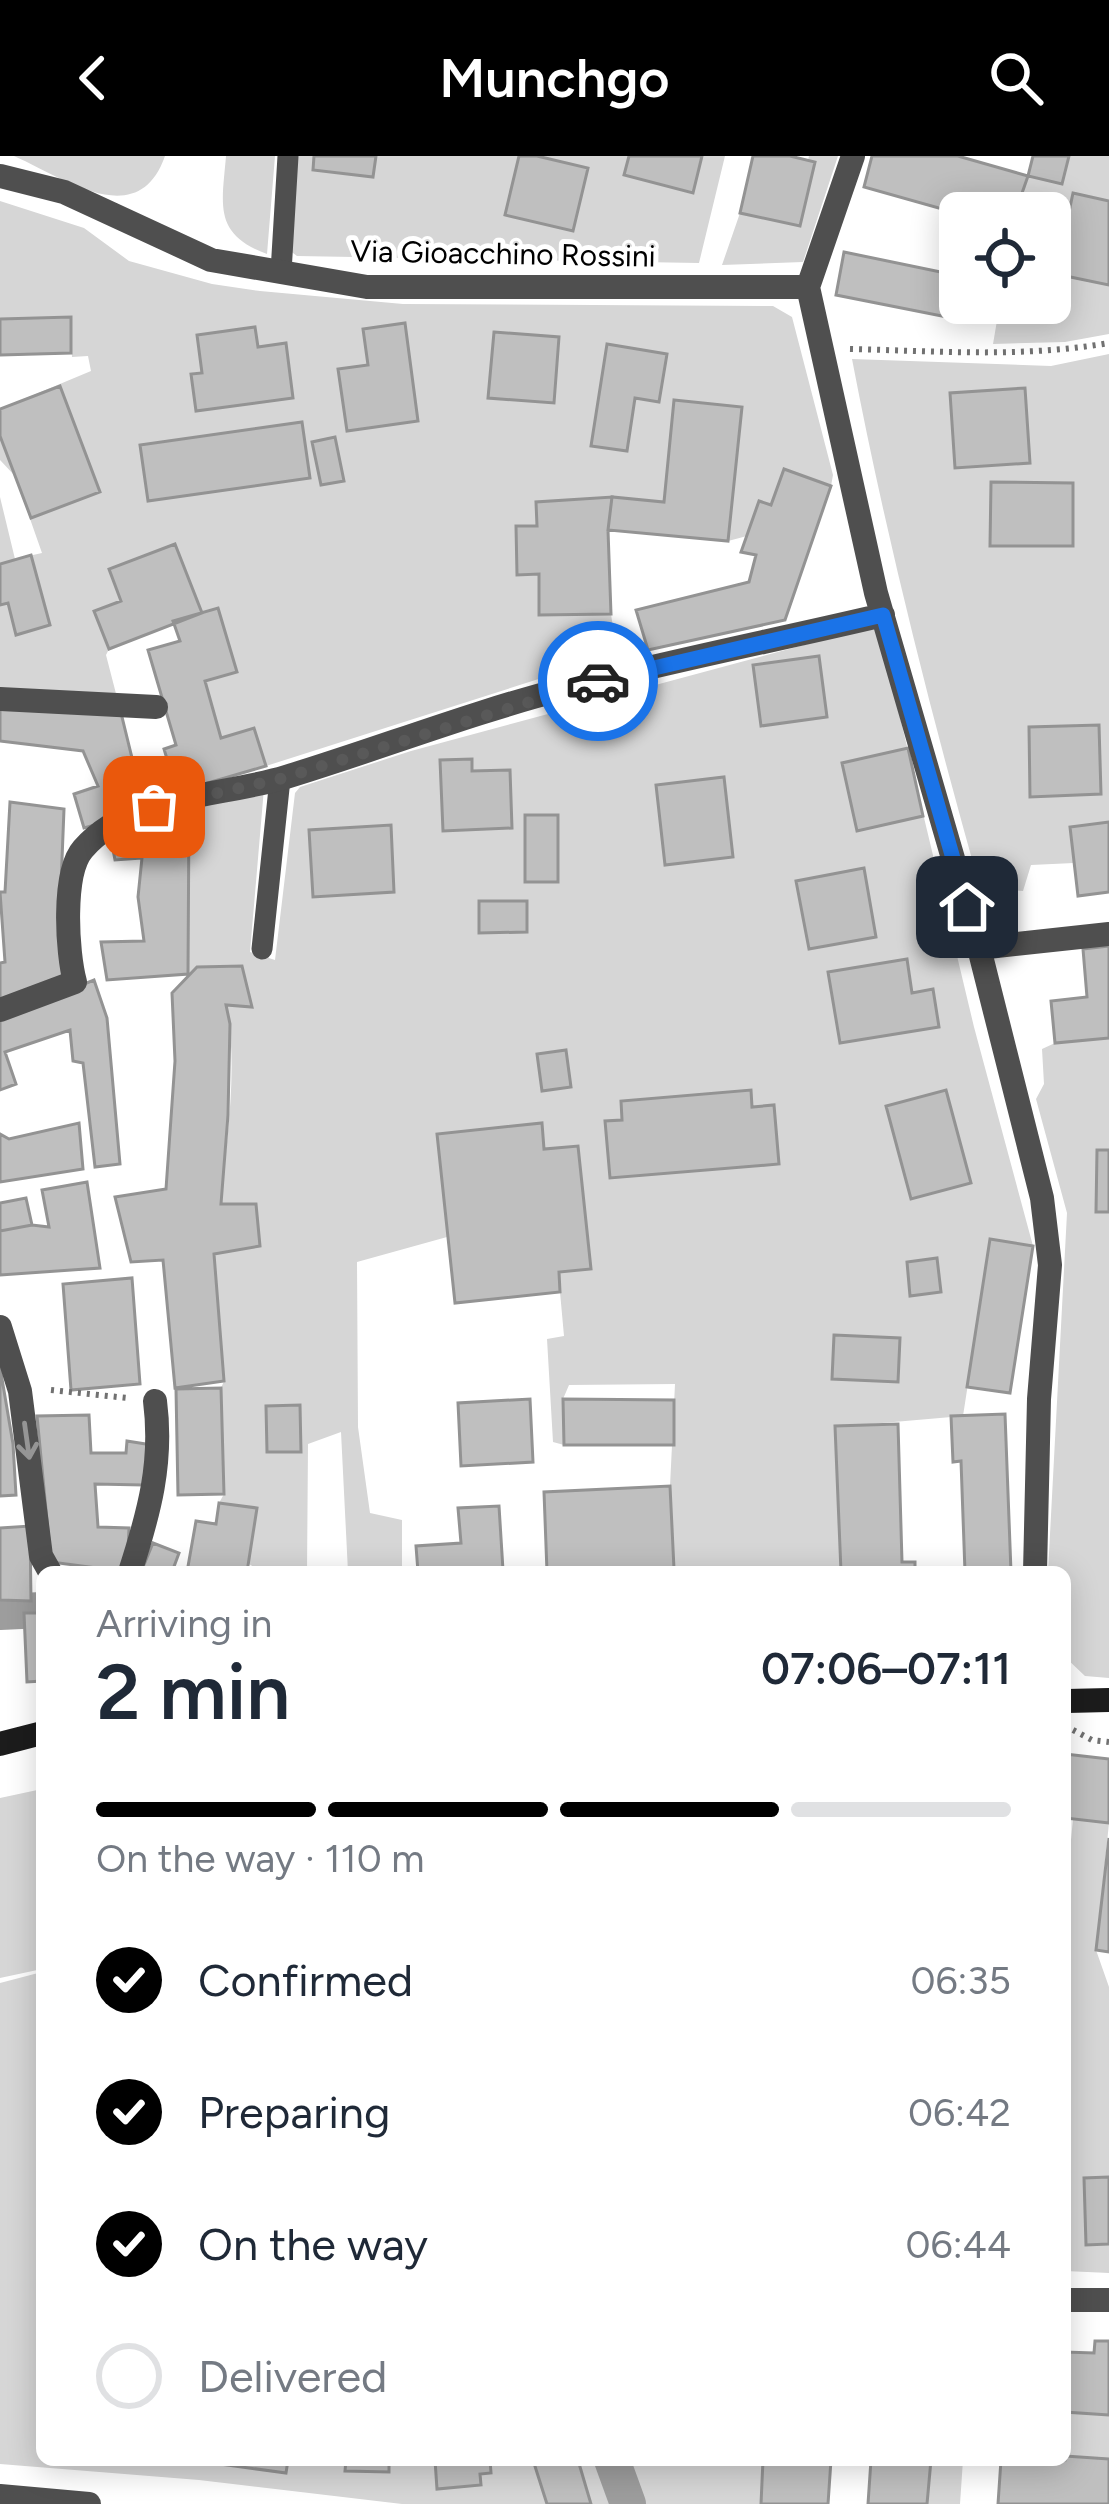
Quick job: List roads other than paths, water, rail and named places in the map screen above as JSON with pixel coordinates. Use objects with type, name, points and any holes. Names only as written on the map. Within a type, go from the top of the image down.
[{"type":"main road","points":[[1071,1705],[1109,1700]]},
{"type":"main road","points":[[0,1744],[36,1735]]},
{"type":"street","points":[[854,156],[808,286],[883,615],[979,948],[1042,1198],[1050,1265],[1039,1400],[1035,1566]]},
{"type":"street","name":"Via Gioacchino Rossini","points":[[0,176],[64,192],[211,260],[367,287],[808,286]]},
{"type":"street","points":[[0,1010],[75,982],[68,958],[72,868],[81,851],[106,828],[154,807],[280,779],[561,689],[883,615]]},
{"type":"street","points":[[0,699],[156,707]]},
{"type":"street","points":[[979,948],[1109,934]]},
{"type":"street","points":[[0,1328],[20,1391],[41,1556],[47,1566]]},
{"type":"street","points":[[132,1566],[149,1513],[160,1441],[154,1401]]},
{"type":"street","points":[[1071,2300],[1109,2300]]},
{"type":"street","points":[[0,2496],[89,2504]]},
{"type":"lane","points":[[281,272],[288,156]]},
{"type":"lane","points":[[262,949],[280,779]]},
{"type":"waterway","points":[[0,1612],[36,1610]]},
{"type":"waterway","points":[[614,2466],[628,2504]]}]
